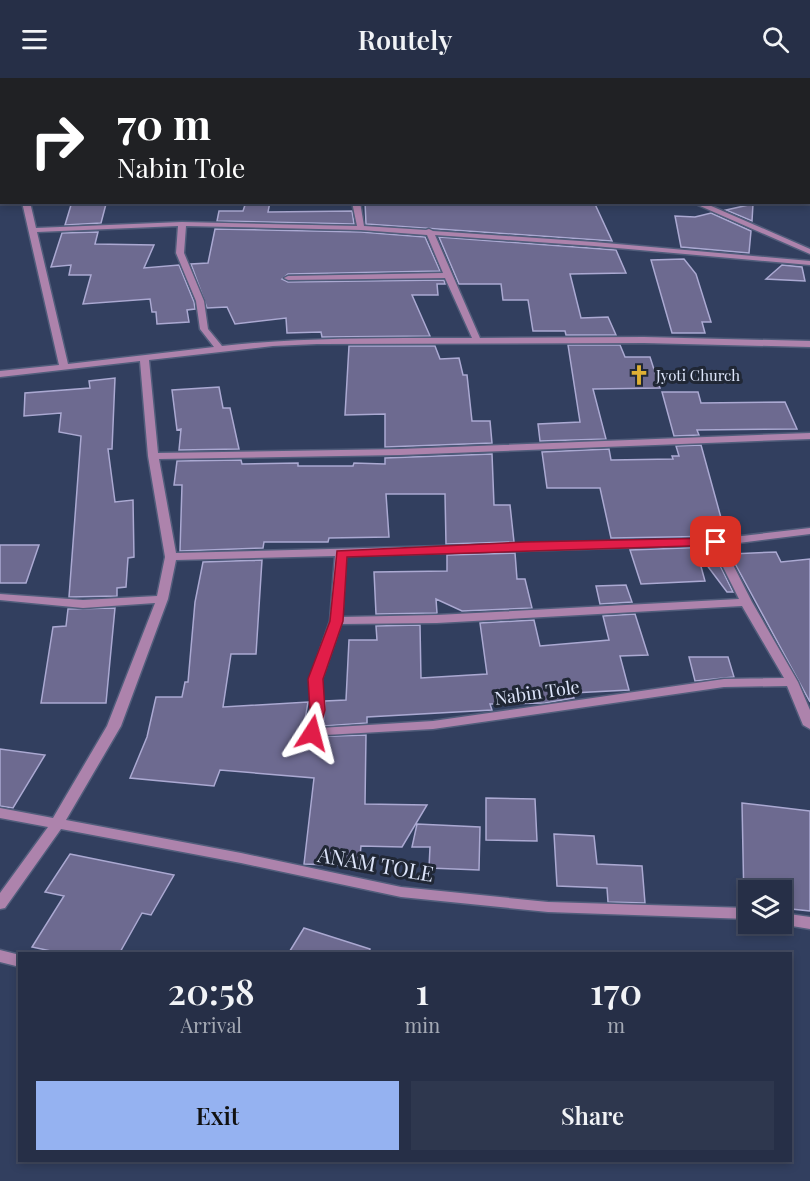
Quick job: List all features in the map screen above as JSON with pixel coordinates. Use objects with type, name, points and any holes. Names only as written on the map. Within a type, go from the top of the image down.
[{"type":"street","points":[[27,204],[64,366]]},
{"type":"street","points":[[356,204],[361,228]]},
{"type":"street","points":[[699,204],[809,250]]},
{"type":"street","points":[[34,230],[182,224],[361,228],[429,231],[810,262]]},
{"type":"street","points":[[182,224],[180,253],[200,301],[204,329],[220,349]]},
{"type":"street","points":[[429,231],[477,340]]},
{"type":"street","points":[[288,278],[449,275]]},
{"type":"street","points":[[0,374],[220,349],[316,341],[477,340],[810,344]]},
{"type":"street","points":[[0,904],[57,824],[114,726],[162,599],[171,557],[153,456],[144,358]]},
{"type":"street","points":[[153,456],[400,452],[810,436]]},
{"type":"street","points":[[171,557],[716,542],[810,531]]},
{"type":"street","points":[[716,542],[746,602],[792,682],[810,725]]},
{"type":"street","name":"Nabin Tole","points":[[341,554],[336,621],[316,679],[317,710],[312,733],[433,725],[724,683],[792,682]]},
{"type":"street","points":[[0,597],[83,604],[162,599]]},
{"type":"street","points":[[336,621],[437,619],[746,602]]},
{"type":"street","name":"ANAM TOLE","points":[[0,813],[241,858],[401,892],[548,907],[738,914]]},
{"type":"street","points":[[792,920],[810,923]]},
{"type":"street","points":[[0,956],[18,960]]},
{"type":"building","points":[[106,204],[101,223],[65,225],[71,205]]},
{"type":"building","points":[[245,204],[270,204],[268,212],[352,211],[354,224],[217,221],[219,211],[243,211]]},
{"type":"building","points":[[365,204],[595,204],[612,241],[366,224]]},
{"type":"building","points":[[753,204],[752,221],[726,210]]},
{"type":"building","points":[[711,213],[751,231],[749,253],[681,247],[675,216],[695,217]]},
{"type":"building","points":[[215,229],[361,232],[425,237],[440,271],[288,274],[282,279],[288,282],[444,280],[445,284],[437,284],[438,295],[412,295],[430,336],[322,337],[321,332],[287,333],[286,318],[235,324],[227,307],[207,308],[191,264],[208,263]]},
{"type":"building","points":[[98,232],[95,244],[154,245],[144,268],[179,265],[194,302],[195,309],[187,310],[189,322],[157,324],[156,312],[152,312],[150,299],[83,304],[91,275],[69,275],[71,265],[51,267],[62,233]]},
{"type":"building","points":[[439,237],[616,250],[626,273],[570,274],[581,318],[608,317],[616,335],[566,335],[565,331],[533,331],[528,300],[503,300],[501,284],[459,284]]},
{"type":"building","points":[[684,259],[696,274],[711,322],[702,322],[705,333],[672,333],[651,260]]},
{"type":"building","points":[[782,265],[802,267],[805,281],[766,279]]},
{"type":"building","points":[[568,345],[620,345],[625,357],[650,357],[660,388],[593,389],[606,439],[540,441],[538,424],[580,422]]},
{"type":"building","points":[[349,346],[435,346],[440,359],[459,358],[463,375],[467,375],[472,421],[490,421],[492,443],[385,447],[385,414],[345,415]]},
{"type":"building","points":[[115,378],[112,449],[108,449],[115,502],[133,500],[134,557],[128,558],[126,587],[117,588],[117,596],[69,597],[81,436],[59,432],[61,413],[24,416],[25,393],[90,388],[89,381]]},
{"type":"building","points":[[219,387],[223,408],[230,408],[239,449],[179,450],[181,429],[177,430],[172,390]]},
{"type":"building","points":[[662,392],[698,392],[701,403],[785,402],[797,429],[697,430],[699,435],[674,436]]},
{"type":"building","points":[[701,445],[726,536],[611,538],[600,488],[547,488],[542,452],[609,449],[611,460],[673,459],[672,456],[679,456],[676,446]]},
{"type":"building","points":[[492,454],[494,505],[510,505],[514,542],[446,544],[445,494],[386,494],[389,537],[329,538],[328,542],[264,542],[263,548],[180,551],[182,485],[174,485],[177,461],[241,460],[242,464],[298,463],[298,466],[353,466],[354,463],[385,464],[385,458]]},
{"type":"building","points":[[0,545],[39,545],[26,583],[0,583]]},
{"type":"building","points":[[711,547],[733,592],[727,592],[697,552],[705,581],[641,584],[630,550]]},
{"type":"building","points":[[726,547],[729,547],[731,554],[776,552],[781,562],[810,559],[810,702]]},
{"type":"building","points":[[515,553],[517,579],[525,579],[532,608],[462,611],[436,599],[437,613],[376,614],[374,572],[447,571],[447,555]]},
{"type":"building","points":[[262,560],[256,654],[231,654],[223,707],[308,702],[303,732],[305,737],[366,735],[365,804],[427,805],[402,847],[361,846],[359,866],[304,864],[314,778],[220,770],[214,786],[130,778],[147,737],[156,697],[182,697],[185,682],[188,682],[195,602],[203,562]]},
{"type":"building","points":[[626,585],[632,602],[600,604],[596,586]]},
{"type":"building","points":[[115,608],[106,703],[41,703],[53,627],[66,626],[68,609]]},
{"type":"building","points":[[635,614],[648,655],[620,656],[629,690],[572,693],[574,698],[545,703],[490,704],[492,710],[367,717],[367,723],[323,726],[325,701],[346,700],[349,640],[377,640],[376,626],[420,625],[421,678],[487,674],[480,623],[534,620],[540,646],[609,640],[603,616]]},
{"type":"building","points":[[689,657],[728,657],[734,677],[695,681]]},
{"type":"building","points":[[0,749],[45,755],[13,808],[0,806]]},
{"type":"building","points":[[486,798],[535,799],[537,841],[486,840]]},
{"type":"building","points":[[742,803],[810,811],[810,911],[792,909],[792,880],[744,880]]},
{"type":"building","points":[[417,824],[480,827],[479,870],[429,868],[430,847],[412,847]]},
{"type":"building","points":[[554,834],[594,836],[597,864],[642,866],[645,903],[608,902],[607,888],[557,886]]},
{"type":"building","points":[[70,854],[174,875],[151,915],[142,913],[120,952],[56,952],[32,947],[64,896],[45,892]]},
{"type":"building","points":[[304,928],[370,949],[369,952],[289,952]]},
{"type":"place","name":"Jyoti Church","points":[[639,375]]},
{"type":"route","points":[[312,733],[317,710],[316,679],[336,621],[341,554],[525,546],[716,542]]}]
